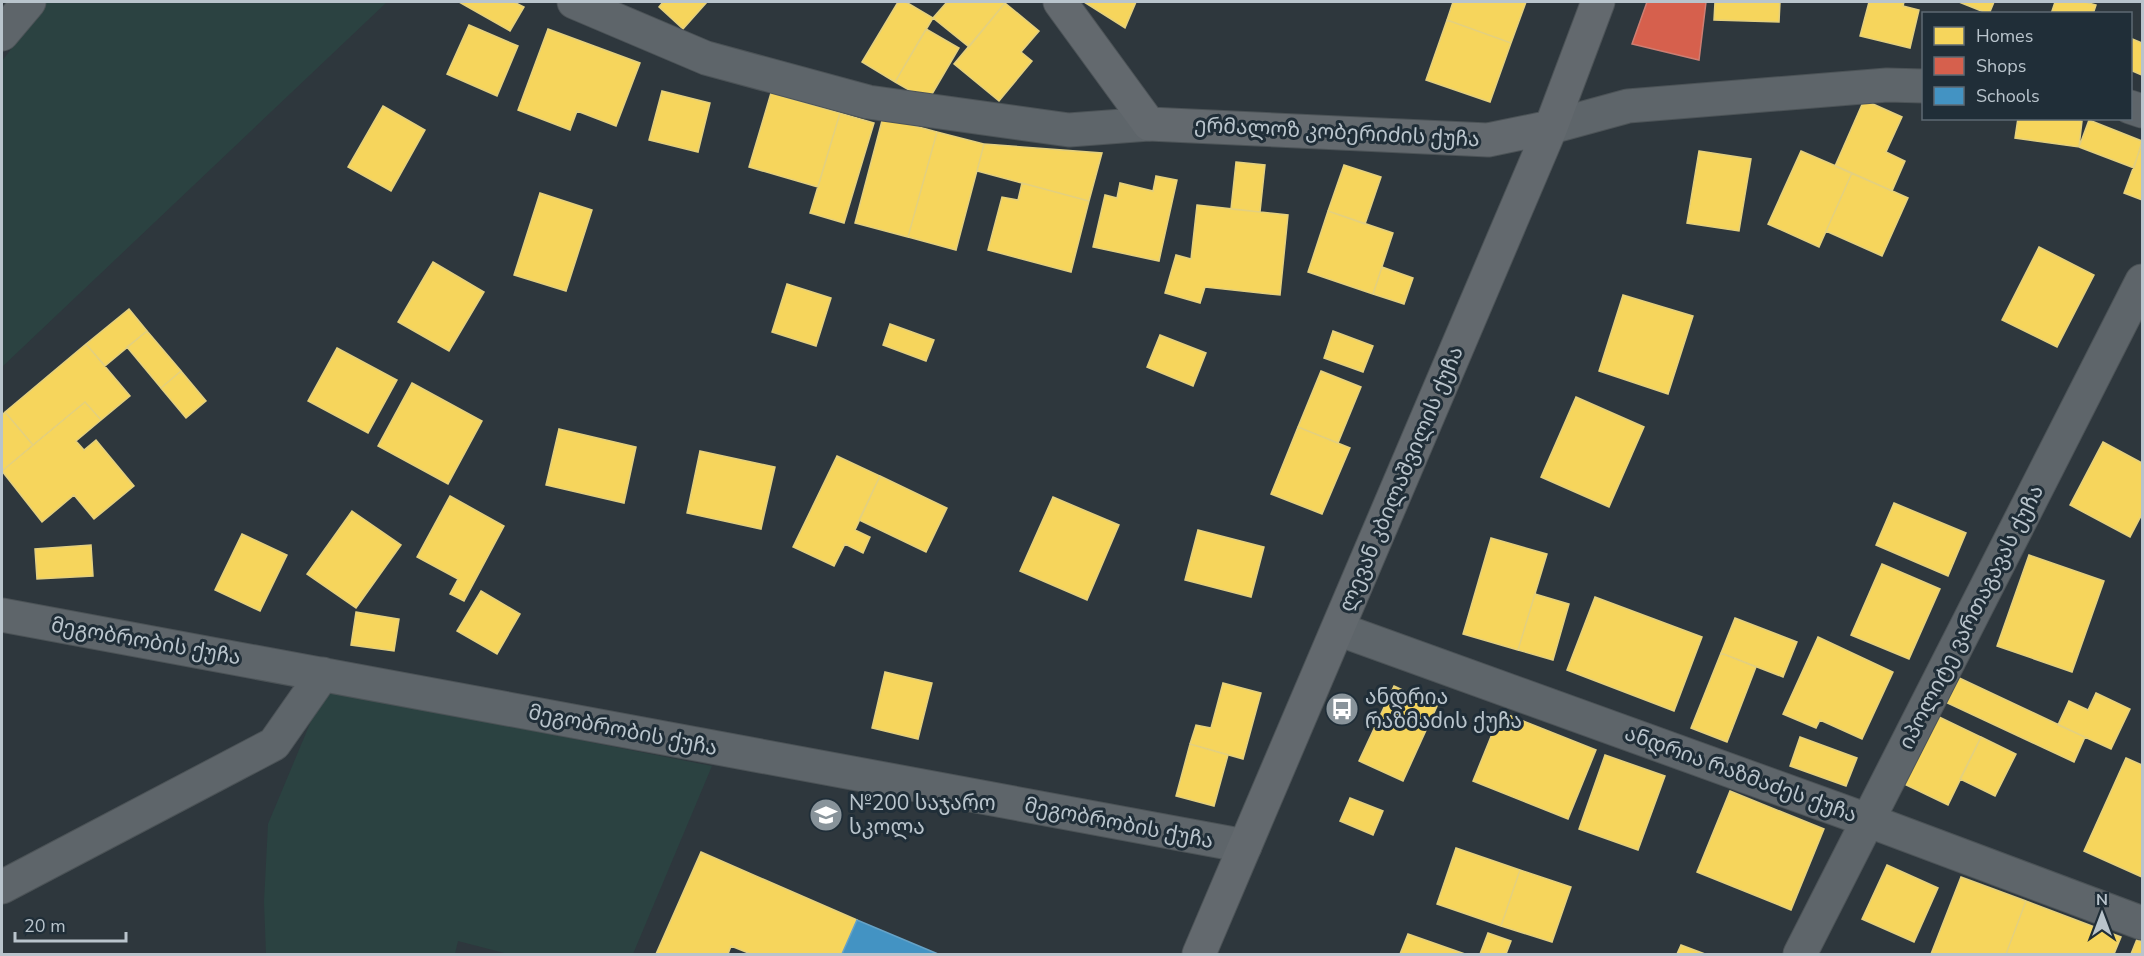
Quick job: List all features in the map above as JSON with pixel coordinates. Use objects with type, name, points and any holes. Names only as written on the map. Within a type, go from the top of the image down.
[{"type":"main road","points":[[1060,2],[1149,123]]},
{"type":"main road","name":"ლევან კბილაშვილის ქუჩა","points":[[1199,954],[1551,127],[1598,2]]},
{"type":"main road","name":"ერმალოზ კობერიძის ქუჩა","points":[[1149,123],[1488,140],[1551,127]]},
{"type":"street","points":[[2,33],[30,2]]},
{"type":"street","points":[[574,2],[706,58],[868,102],[1069,130],[1149,123]]},
{"type":"street","name":"ერმალოზ კობერიძის ქუჩა","points":[[1551,127],[1628,106],[1887,85],[1922,86]]},
{"type":"street","name":"იპოლიტე ვართაგავას ქუჩა","points":[[1800,954],[2142,281]]},
{"type":"street","name":"მეგობრობის ქუჩა","points":[[2,615],[1245,846]]},
{"type":"street","name":"ანდრია რაზმაძეს ქუჩა","points":[[1338,629],[1867,820],[2142,923]]},
{"type":"street","points":[[2,887],[274,744],[322,674]]},
{"type":"green space","points":[[47,2],[387,2],[2,367],[2,61]]},
{"type":"green space","points":[[324,690],[712,766],[633,954],[508,954],[458,941],[455,954],[266,954],[264,902],[268,824]]},
{"type":"building: Homes","points":[[459,2],[514,2],[524,7],[510,31]]},
{"type":"building: Homes","points":[[663,2],[707,2],[683,29],[659,7]]},
{"type":"building: Homes","points":[[898,2],[906,2],[933,18],[895,82],[862,62]]},
{"type":"building: Homes","points":[[947,2],[1005,3],[969,47],[933,18]]},
{"type":"building: Homes","points":[[1084,2],[1136,2],[1125,28]]},
{"type":"building: Homes","points":[[1453,2],[1526,2],[1511,43],[1447,20]]},
{"type":"building: Homes","points":[[1715,2],[1780,2],[1779,22],[1714,20]]},
{"type":"building: Homes","points":[[1869,2],[1904,2],[1903,6],[1919,10],[1910,48],[1860,36]]},
{"type":"building: Homes","points":[[1959,2],[1994,2],[1990,12]]},
{"type":"building: Homes","points":[[2055,2],[2085,2],[2096,5],[2094,12],[2052,12]]},
{"type":"building: Homes","points":[[1005,3],[1039,31],[1021,52],[1032,61],[999,101],[954,64]]},
{"type":"building: Homes","points":[[1447,20],[1511,43],[1490,102],[1426,80]]},
{"type":"building: Homes","points":[[469,25],[518,46],[497,96],[447,74]]},
{"type":"building: Homes","points":[[548,29],[640,63],[616,126],[577,111],[570,130],[518,110]]},
{"type":"building: Homes","points":[[926,29],[959,48],[928,101],[895,82]]},
{"type":"building: Homes","points":[[2132,39],[2142,43],[2142,75],[2132,71]]},
{"type":"building: Homes","points":[[662,91],[710,103],[698,152],[649,140]]},
{"type":"building: Homes","points":[[771,93],[840,113],[818,187],[749,167]]},
{"type":"building: Homes","points":[[1864,100],[1902,117],[1886,152],[1905,161],[1892,191],[1835,166]]},
{"type":"building: Homes","points":[[383,106],[425,130],[391,191],[348,167]]},
{"type":"building: Homes","points":[[840,113],[874,123],[844,223],[810,213]]},
{"type":"building: Homes","points":[[883,117],[937,132],[908,237],[855,223]]},
{"type":"building: Homes","points":[[2018,120],[2082,121],[2079,147],[2015,138]]},
{"type":"building: Homes","points":[[2089,120],[2142,141],[2134,168],[2079,147]]},
{"type":"building: Homes","points":[[937,132],[984,144],[956,250],[908,237]]},
{"type":"building: Homes","points":[[984,144],[1102,153],[1089,201],[977,171]]},
{"type":"building: Homes","points":[[2142,144],[2142,200],[2124,193]]},
{"type":"building: Homes","points":[[1699,151],[1751,159],[1739,231],[1687,223]]},
{"type":"building: Homes","points":[[1801,151],[1852,173],[1819,247],[1768,224]]},
{"type":"building: Homes","points":[[1236,162],[1265,165],[1260,212],[1231,209]]},
{"type":"building: Homes","points":[[1344,165],[1381,177],[1365,224],[1328,211]]},
{"type":"building: Homes","points":[[1852,173],[1908,198],[1882,256],[1826,231]]},
{"type":"building: Homes","points":[[1156,176],[1177,180],[1159,261],[1093,247],[1105,195],[1117,198],[1120,183],[1153,191]]},
{"type":"building: Homes","points":[[1022,183],[1089,201],[1071,272],[988,250],[1002,197],[1018,200]]},
{"type":"building: Homes","points":[[540,193],[592,210],[566,291],[514,275]]},
{"type":"building: Homes","points":[[1197,205],[1288,215],[1280,295],[1205,287],[1200,303],[1165,293],[1176,255],[1191,259]]},
{"type":"building: Homes","points":[[1328,211],[1393,233],[1373,294],[1308,272]]},
{"type":"building: Homes","points":[[2039,247],[2094,275],[2057,347],[2002,320]]},
{"type":"building: Homes","points":[[433,262],[484,292],[449,351],[398,322]]},
{"type":"building: Homes","points":[[1382,267],[1413,278],[1404,304],[1373,294]]},
{"type":"building: Homes","points":[[787,284],[831,298],[816,346],[772,332]]},
{"type":"building: Homes","points":[[1623,295],[1693,316],[1668,394],[1599,371]]},
{"type":"building: Homes","points":[[129,309],[147,331],[105,366],[86,344]]},
{"type":"building: Homes","points":[[890,324],[934,340],[926,361],[883,345]]},
{"type":"building: Homes","points":[[147,331],[181,371],[161,388],[127,347]]},
{"type":"building: Homes","points":[[1333,331],[1373,346],[1363,372],[1324,358]]},
{"type":"building: Homes","points":[[1160,335],[1206,353],[1193,386],[1147,367]]},
{"type":"building: Homes","points":[[86,344],[130,396],[101,420],[85,402],[33,445],[5,412]]},
{"type":"building: Homes","points":[[337,348],[397,380],[368,433],[308,401]]},
{"type":"building: Homes","points":[[181,371],[206,401],[186,418],[161,388]]},
{"type":"building: Homes","points":[[1321,371],[1361,387],[1338,443],[1298,427]]},
{"type":"building: Homes","points":[[412,383],[482,421],[448,484],[378,446]]},
{"type":"building: Homes","points":[[1576,397],[1644,427],[1609,507],[1541,477]]},
{"type":"building: Homes","points":[[85,402],[101,420],[76,441],[84,450],[96,440],[134,486],[94,519],[74,495],[42,522],[2,471]]},
{"type":"building: Homes","points":[[5,412],[33,445],[2,471],[2,415]]},
{"type":"building: Homes","points":[[1298,427],[1350,448],[1322,514],[1271,494]]},
{"type":"building: Homes","points":[[559,429],[636,447],[624,503],[546,485]]},
{"type":"building: Homes","points":[[2103,442],[2142,463],[2142,514],[2130,537],[2070,505]]},
{"type":"building: Homes","points":[[700,451],[775,467],[761,529],[687,513]]},
{"type":"building: Homes","points":[[837,456],[880,476],[855,530],[870,537],[863,553],[845,544],[834,566],[793,547]]},
{"type":"building: Homes","points":[[880,476],[947,508],[926,552],[859,520]]},
{"type":"building: Homes","points":[[450,496],[504,526],[464,601],[450,594],[458,579],[417,557]]},
{"type":"building: Homes","points":[[1053,497],[1119,525],[1087,600],[1020,571]]},
{"type":"building: Homes","points":[[1894,503],[1966,533],[1948,576],[1876,545]]},
{"type":"building: Homes","points":[[352,511],[401,545],[356,608],[307,574]]},
{"type":"building: Homes","points":[[1198,530],[1264,547],[1251,597],[1185,580]]},
{"type":"building: Homes","points":[[242,534],[287,555],[260,611],[215,590]]},
{"type":"building: Homes","points":[[1491,538],[1547,554],[1518,650],[1463,634]]},
{"type":"building: Homes","points":[[91,545],[93,576],[37,579],[35,549]]},
{"type":"building: Homes","points":[[2029,555],[2104,581],[2072,672],[1997,646]]},
{"type":"building: Homes","points":[[1882,564],[1940,589],[1909,659],[1851,635]]},
{"type":"building: Homes","points":[[481,591],[520,614],[497,654],[457,631]]},
{"type":"building: Homes","points":[[1535,594],[1569,604],[1553,660],[1518,650]]},
{"type":"building: Homes","points":[[1595,597],[1702,637],[1674,711],[1567,670]]},
{"type":"building: Homes","points":[[356,612],[399,619],[394,651],[351,645]]},
{"type":"building: Homes","points":[[1735,618],[1797,642],[1783,677],[1721,653]]},
{"type":"building: Homes","points":[[1818,637],[1893,672],[1862,739],[1820,720],[1816,728],[1783,714]]},
{"type":"building: Homes","points":[[1721,653],[1756,667],[1727,742],[1691,728]]},
{"type":"building: Homes","points":[[885,672],[932,683],[918,739],[872,728]]},
{"type":"building: Homes","points":[[1955,676],[2085,737],[2074,762],[1943,701]]},
{"type":"building: Homes","points":[[1223,683],[1261,693],[1243,759],[1190,744],[1196,725],[1211,728]]},
{"type":"building: Homes","points":[[1394,686],[1437,706],[1403,781],[1359,761]]},
{"type":"building: Homes","points":[[2096,693],[2130,709],[2111,749],[2058,725],[2069,701],[2088,710]]},
{"type":"building: Homes","points":[[1501,712],[1596,750],[1568,819],[1473,781]]},
{"type":"building: Homes","points":[[1937,716],[1981,737],[1948,805],[1904,784]]},
{"type":"building: Homes","points":[[1800,737],[1857,758],[1846,786],[1790,766]]},
{"type":"building: Homes","points":[[1981,737],[2016,754],[1995,796],[1960,779]]},
{"type":"building: Homes","points":[[1190,744],[1228,755],[1214,806],[1176,796]]},
{"type":"building: Homes","points":[[1605,755],[1665,776],[1638,850],[1579,829]]},
{"type":"building: Homes","points":[[2126,758],[2142,765],[2142,877],[2084,851]]},
{"type":"building: Homes","points":[[1730,791],[1824,829],[1791,910],[1697,872]]},
{"type":"building: Homes","points":[[1350,798],[1383,811],[1373,835],[1340,821]]},
{"type":"building: Homes","points":[[1456,848],[1520,870],[1501,926],[1437,904]]},
{"type":"building: Homes","points":[[701,852],[857,920],[842,954],[751,954],[731,946],[728,954],[656,954]]},
{"type":"building: Homes","points":[[1887,865],[1938,888],[1914,942],[1862,919]]},
{"type":"building: Homes","points":[[1520,870],[1571,887],[1552,942],[1501,926]]},
{"type":"building: Homes","points":[[1961,877],[2026,901],[2006,954],[1931,954]]},
{"type":"building: Homes","points":[[2026,901],[2121,937],[2114,954],[2006,954]]},
{"type":"building: Homes","points":[[1488,933],[1511,941],[1506,954],[1480,954]]},
{"type":"building: Homes","points":[[1408,934],[1465,954],[1400,954]]},
{"type":"building: Homes","points":[[2137,939],[2142,942],[2142,954],[2131,954]]},
{"type":"building: Homes","points":[[1681,945],[1705,954],[1677,954]]},
{"type":"building: Shops","points":[[1647,2],[1706,2],[1699,60],[1632,44]]},
{"type":"building: Schools","points":[[857,920],[938,954],[842,954]]},
{"type":"place","name":"ანდრია რაზმაძის ქუჩა","points":[[1342,709]]},
{"type":"place","name":"№200 საჯარო სკოლა","points":[[826,815]]}]
